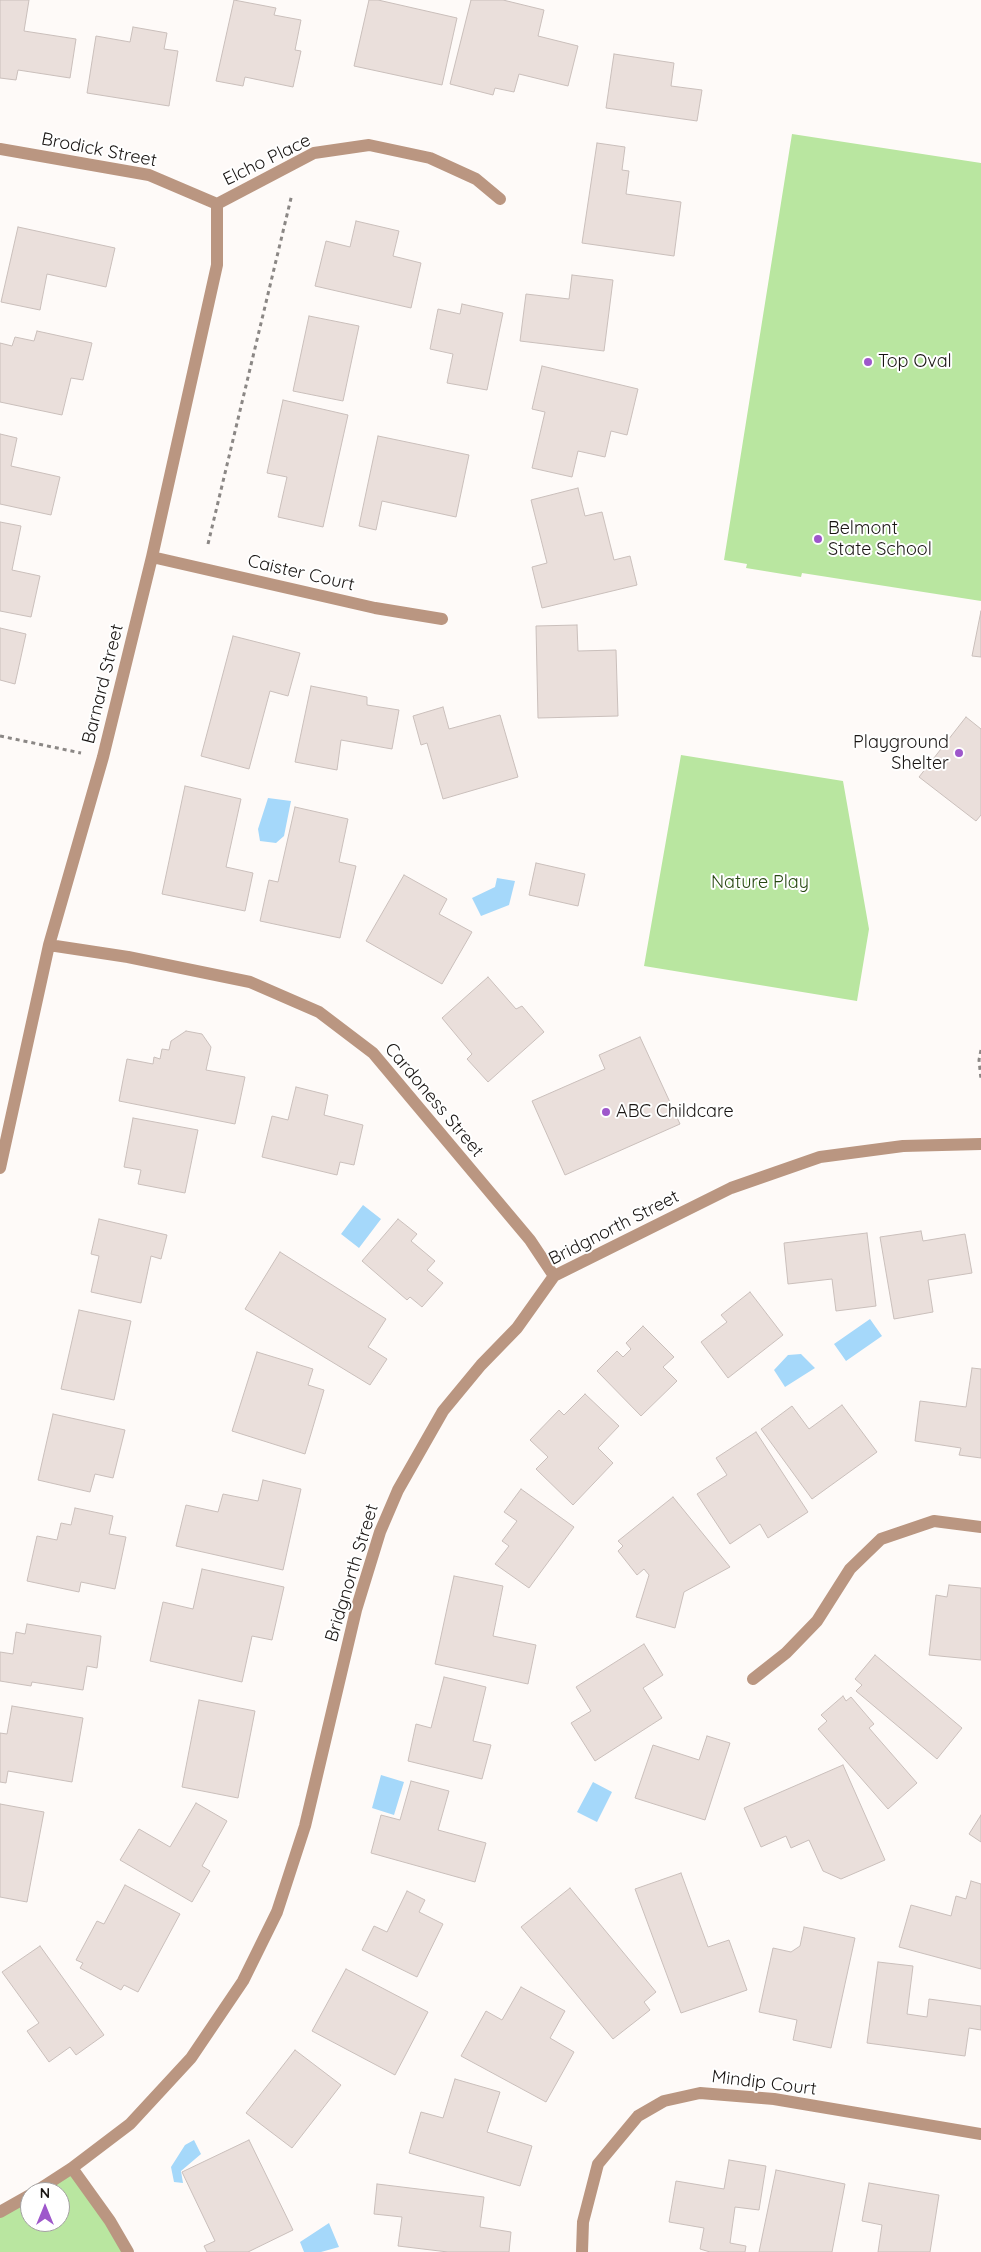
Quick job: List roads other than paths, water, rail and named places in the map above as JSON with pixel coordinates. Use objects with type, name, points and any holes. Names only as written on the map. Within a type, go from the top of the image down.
[{"type":"street","name":"Elcho Place","points":[[217,204],[314,152],[369,145],[430,158],[476,179],[500,199]]},
{"type":"street","name":"Brodick Street","points":[[0,149],[149,175],[217,204]]},
{"type":"street","name":"Barnard Street","points":[[0,1168],[49,945],[103,758],[152,558],[217,265],[217,204]]},
{"type":"street","name":"Caister Court","points":[[152,558],[375,608],[442,619]]},
{"type":"street","name":"Cardoness Street","points":[[49,945],[112,955],[250,982],[319,1012],[373,1053],[530,1240],[554,1276]]},
{"type":"street","name":"Bridgnorth Street","points":[[50,2182],[130,2124],[191,2058],[243,1981],[277,1912],[305,1826],[356,1610],[380,1532],[398,1490],[443,1411],[481,1365],[517,1328],[554,1276],[730,1188],[820,1158],[903,1146],[981,1144]]},
{"type":"street","points":[[753,1678],[786,1653],[817,1621],[850,1568],[881,1538],[934,1521],[981,1527]]},
{"type":"street","name":"Mindip Court","points":[[582,2252],[583,2222],[598,2164],[638,2116],[664,2101],[700,2093],[774,2099],[981,2134]]},
{"type":"street","points":[[72,2168],[110,2221],[128,2252]]},
{"type":"street","points":[[0,2212],[20,2201]]},
{"type":"water","points":[[268,798],[291,801],[284,836],[276,843],[260,841],[258,829]]},
{"type":"water","points":[[497,878],[515,881],[509,905],[481,916],[472,898],[495,887]]},
{"type":"water","points":[[363,1205],[381,1219],[359,1248],[341,1234]]},
{"type":"water","points":[[870,1319],[882,1336],[846,1361],[834,1344]]},
{"type":"water","points":[[801,1354],[815,1368],[785,1387],[774,1370],[788,1355]]},
{"type":"water","points":[[381,1775],[404,1782],[394,1815],[372,1808]]},
{"type":"water","points":[[593,1782],[612,1792],[597,1822],[577,1812]]},
{"type":"water","points":[[194,2140],[201,2154],[181,2171],[183,2183],[174,2182],[171,2167],[185,2145]]},
{"type":"water","points":[[329,2223],[339,2247],[321,2252],[304,2252],[300,2242]]},
{"type":"place","name":"Top Oval","points":[[868,362]]},
{"type":"place","name":"Belmont State School","points":[[818,539]]},
{"type":"place","name":"Playground Shelter","points":[[959,753]]},
{"type":"place","name":"ABC Childcare","points":[[606,1112]]},
{"type":"park label","name":"Nature Play","points":[[760,883]]}]
